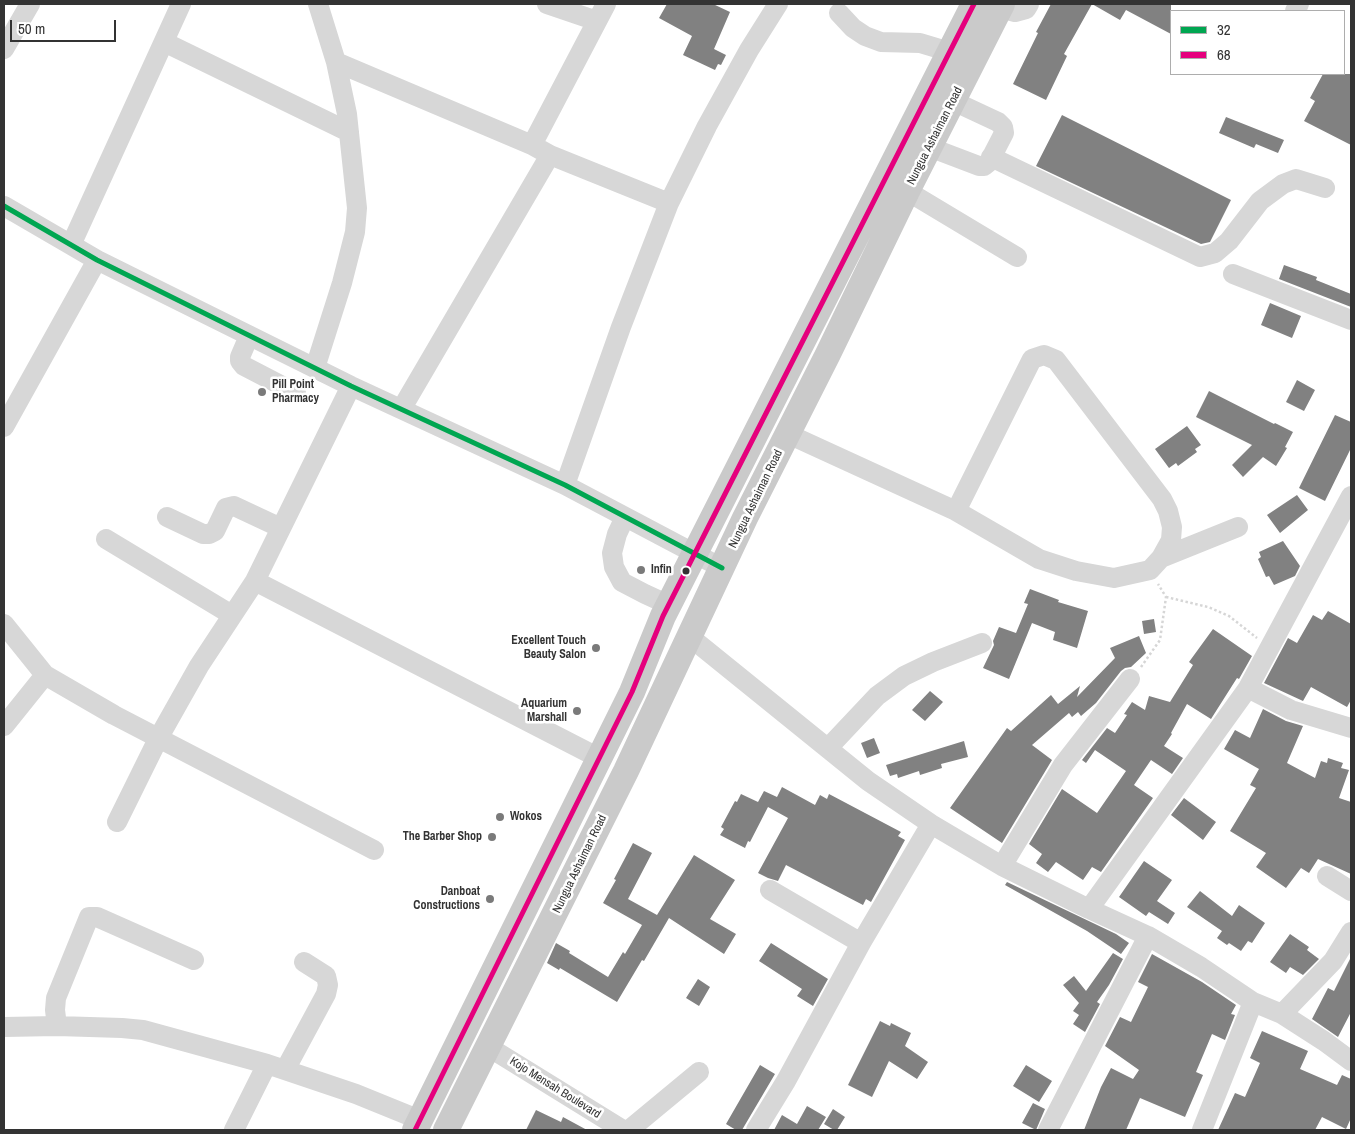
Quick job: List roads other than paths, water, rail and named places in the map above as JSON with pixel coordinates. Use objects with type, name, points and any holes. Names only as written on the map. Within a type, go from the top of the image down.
[{"type":"main road","name":"Nungua Ashaiman Road","points":[[418,1125],[632,692],[669,605],[974,4]]},
{"type":"main road","name":"Nungua Ashaiman Road","points":[[454,1127],[488,1046],[626,771],[722,568],[907,191],[1001,6]]},
{"type":"street","points":[[4,48],[30,4]]},
{"type":"street","points":[[71,245],[181,4]]},
{"type":"street","points":[[315,368],[342,283],[355,232],[357,208],[349,132],[336,62],[318,4]]},
{"type":"street","points":[[547,4],[597,21]]},
{"type":"street","points":[[532,145],[606,4]]},
{"type":"street","points":[[565,485],[621,327],[669,203],[707,126],[749,50],[778,4]]},
{"type":"street","points":[[1001,6],[1015,12],[1026,9],[1029,4]]},
{"type":"street","points":[[839,12],[854,28],[865,36],[881,42],[920,43],[950,52]]},
{"type":"street","points":[[164,42],[349,132]]},
{"type":"street","points":[[336,62],[532,145],[550,155],[669,203]]},
{"type":"street","points":[[929,147],[979,166],[984,166],[992,157],[1004,134],[1003,127],[998,122],[953,101]]},
{"type":"street","points":[[402,408],[550,155]]},
{"type":"street","points":[[992,157],[1200,257],[1216,253],[1229,241],[1260,201],[1283,184],[1296,179],[1325,188]]},
{"type":"street","points":[[907,191],[1016,257]]},
{"type":"street","points":[[4,206],[97,260],[351,386],[565,485],[694,555],[722,568]]},
{"type":"street","points":[[4,427],[97,260]]},
{"type":"street","points":[[1233,274],[1351,320]]},
{"type":"street","points":[[249,336],[240,357],[240,362],[244,366],[296,393]]},
{"type":"street","points":[[788,434],[956,511],[1039,559],[1076,571],[1114,578],[1150,570],[1161,558],[1171,540],[1172,527],[1168,511],[1162,499],[1056,360],[1044,355],[1032,359],[956,511]]},
{"type":"street","points":[[117,822],[199,666],[255,581],[351,386]]},
{"type":"street","points":[[1089,910],[1248,688],[1351,496]]},
{"type":"street","points":[[167,517],[203,534],[209,534],[215,531],[226,508],[234,506],[281,528]]},
{"type":"street","points":[[626,518],[617,534],[612,553],[614,567],[622,582],[669,605]]},
{"type":"street","points":[[1161,558],[1238,527]]},
{"type":"street","points":[[106,539],[232,616]]},
{"type":"street","points":[[255,581],[599,758]]},
{"type":"street","points":[[4,624],[45,675],[114,715],[160,737],[374,850]]},
{"type":"street","points":[[690,637],[868,781],[931,824],[1002,866],[1089,910],[1148,936],[1201,967],[1253,1002],[1282,1014],[1324,1041],[1351,1062]]},
{"type":"street","points":[[828,748],[877,696],[904,676],[933,662],[982,643]]},
{"type":"street","points":[[4,726],[45,675]]},
{"type":"street","points":[[1002,866],[1063,765],[1130,679]]},
{"type":"street","points":[[1248,688],[1291,710],[1351,728]]},
{"type":"street","points":[[756,1130],[786,1081],[861,943],[931,824]]},
{"type":"street","points":[[1327,876],[1351,891]]},
{"type":"street","points":[[770,890],[861,943]]},
{"type":"street","points":[[57,1026],[56,998],[89,917],[97,917],[194,960]]},
{"type":"street","points":[[1282,1014],[1333,961],[1351,932]]},
{"type":"street","points":[[1048,1130],[1148,936]]},
{"type":"street","points":[[234,1130],[326,994],[328,985],[326,976],[304,962]]},
{"type":"street","points":[[1202,1130],[1253,1002]]},
{"type":"street","points":[[4,1027],[57,1026],[143,1030],[276,1067],[356,1094],[418,1125]]},
{"type":"street","name":"Kojo Mensah Boulevard","points":[[488,1046],[623,1130]]},
{"type":"street","points":[[629,1130],[699,1072]]},
{"type":"place","name":"Pill Point Pharmacy","points":[[262,392]]},
{"type":"place","name":"Infin","points":[[641,570]]},
{"type":"place","name":"Excellent Touch Beauty Salon","points":[[596,648]]},
{"type":"place","name":"Aquarium Marshall","points":[[577,711]]},
{"type":"place","name":"Wokos","points":[[500,817]]},
{"type":"place","name":"The Barber Shop","points":[[492,837]]},
{"type":"place","name":"Danboat Constructions","points":[[490,899]]}]
